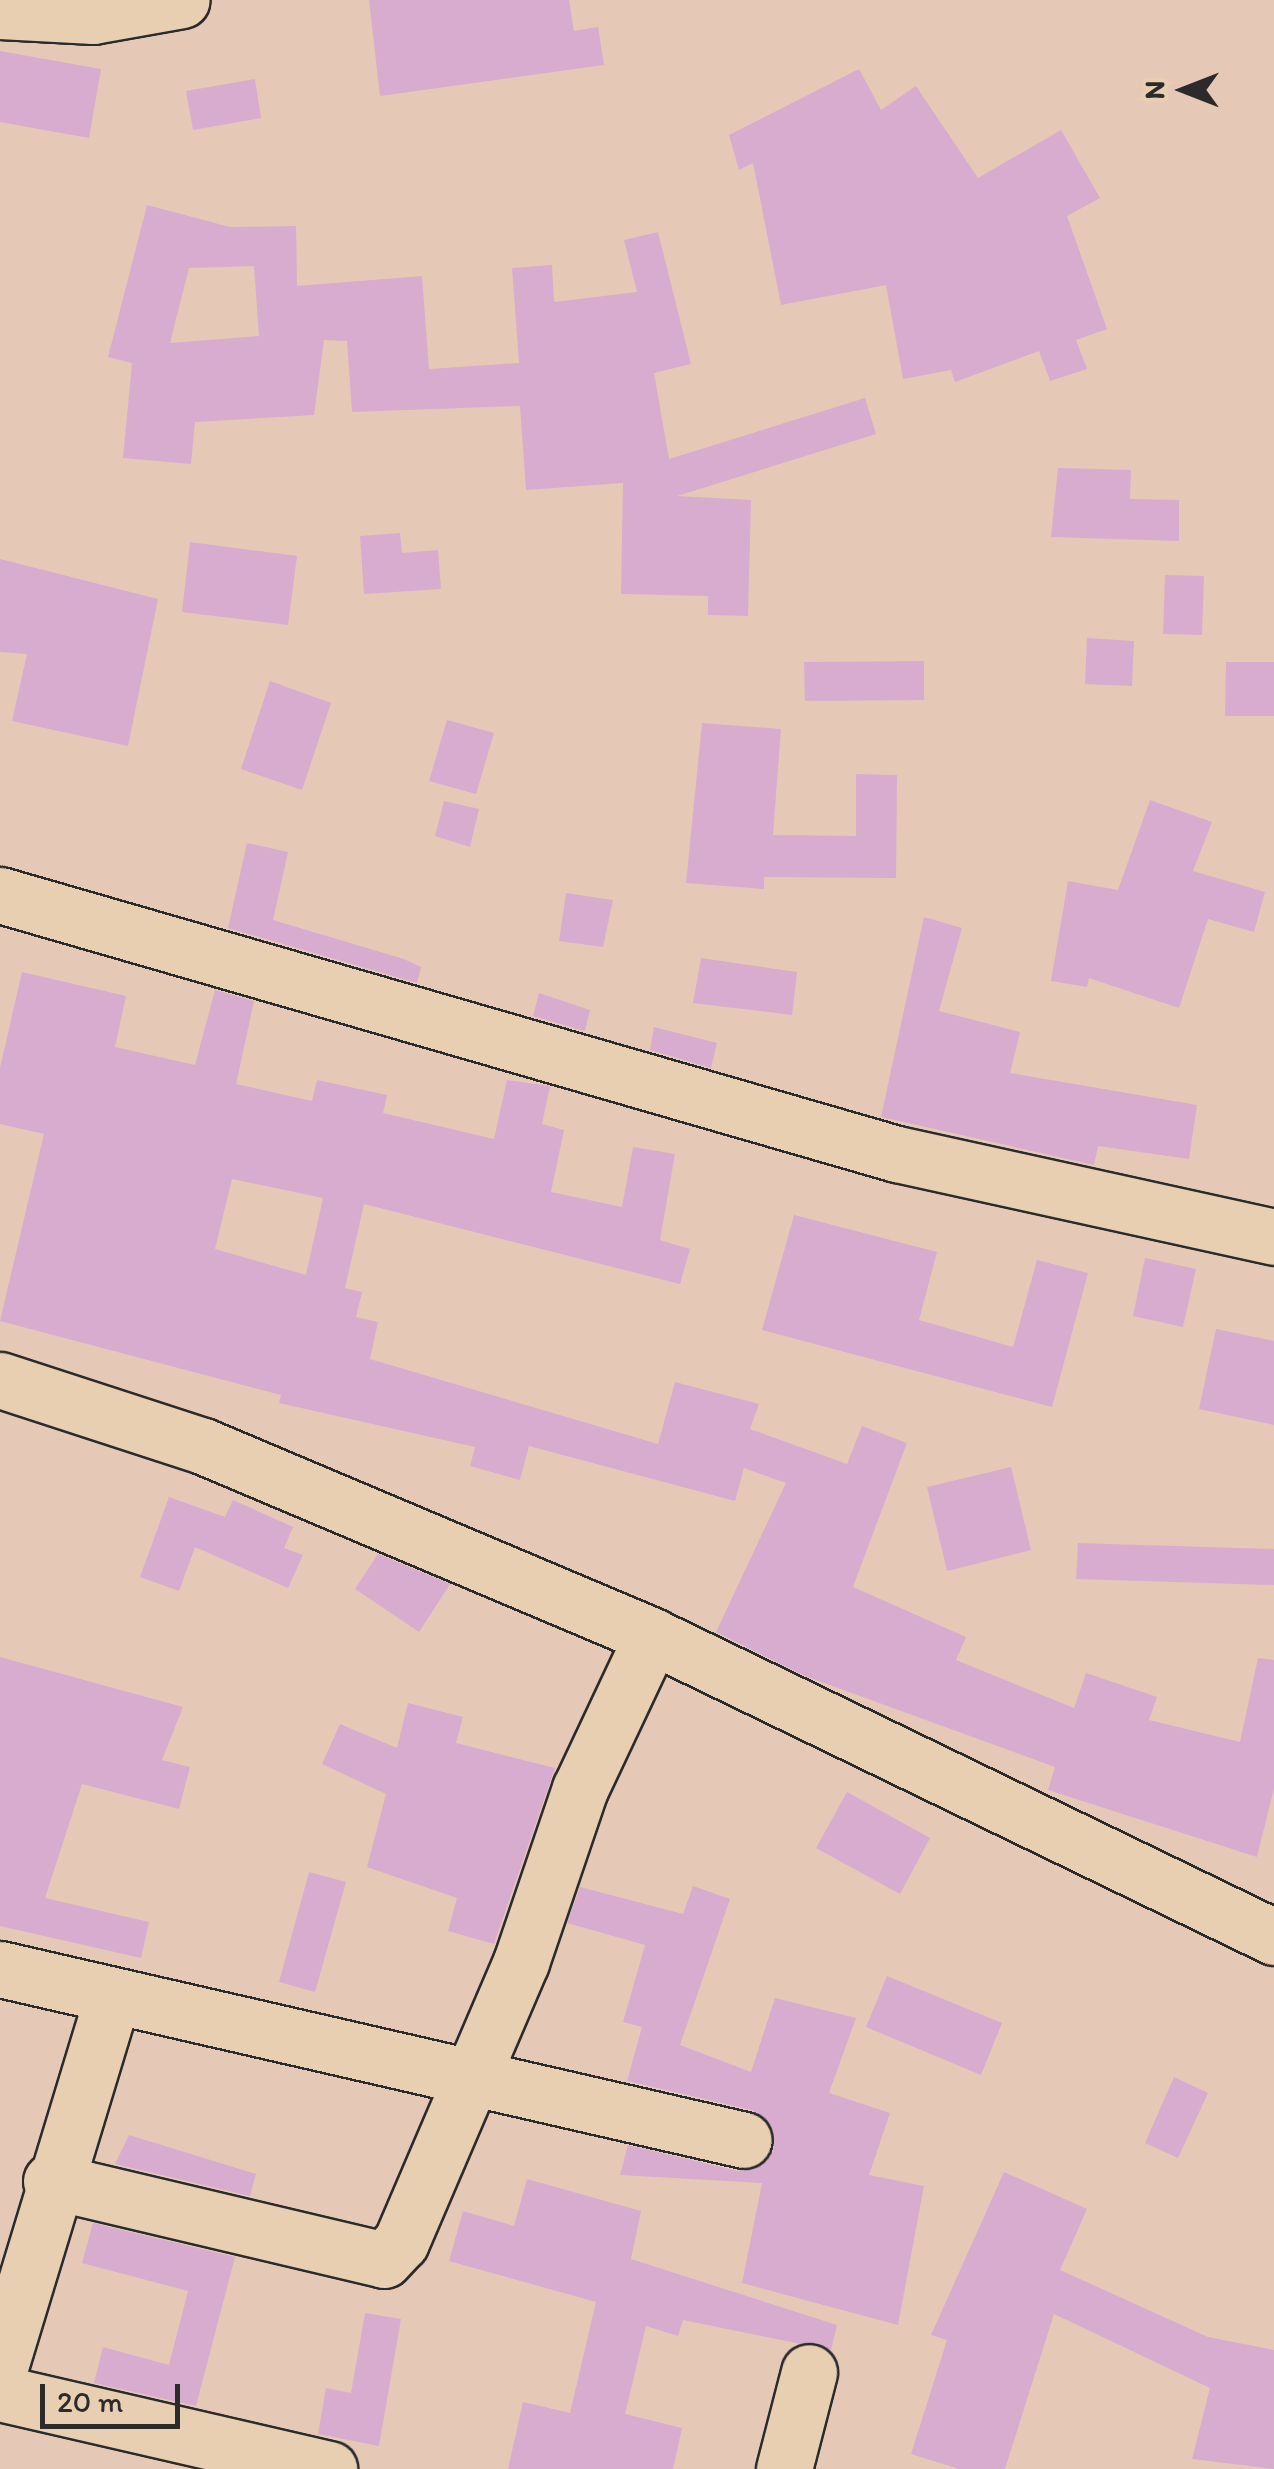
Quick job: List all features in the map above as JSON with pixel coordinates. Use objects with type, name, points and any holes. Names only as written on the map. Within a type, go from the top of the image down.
[{"type":"street","points":[[0,12],[93,16],[182,0]]},
{"type":"street","points":[[0,894],[897,1154],[1274,1237]]},
{"type":"street","points":[[0,1380],[203,1446],[652,1636],[1274,1937]]},
{"type":"street","points":[[51,2181],[384,2260],[401,2242],[468,2072],[652,1636]]},
{"type":"street","points":[[0,1969],[468,2072],[744,2140]]},
{"type":"street","points":[[0,2367],[51,2181],[113,1996]]},
{"type":"street","points":[[784,2469],[809,2372]]},
{"type":"street","points":[[0,2392],[328,2469]]},
{"type":"building","points":[[369,0],[569,0],[574,31],[598,27],[604,65],[380,96]]},
{"type":"building","points":[[0,51],[101,69],[89,138],[0,122]]},
{"type":"building","points":[[859,69],[881,110],[916,86],[978,178],[1061,130],[1100,198],[1067,216],[1107,329],[1076,340],[1087,369],[1050,381],[1039,351],[955,382],[951,370],[903,379],[886,285],[781,305],[753,163],[739,170],[729,135]]},
{"type":"building","points":[[255,79],[261,118],[193,130],[186,91]]},
{"type":"building","points":[[147,205],[230,227],[296,226],[297,286],[422,276],[429,369],[519,363],[512,268],[552,265],[554,302],[637,292],[624,240],[658,232],[691,364],[654,373],[669,459],[865,398],[876,434],[677,496],[751,500],[748,616],[708,615],[708,596],[621,594],[623,483],[526,490],[520,406],[352,412],[347,341],[324,340],[314,415],[195,422],[191,464],[123,458],[132,363],[108,357]],"holes":[[[254,266],[259,336],[170,343],[189,268]]]},
{"type":"building","points":[[1058,468],[1131,470],[1130,499],[1179,500],[1179,541],[1051,537]]},
{"type":"building","points":[[400,533],[402,553],[438,550],[441,589],[364,594],[360,536]]},
{"type":"building","points":[[190,542],[297,556],[288,625],[182,612]]},
{"type":"building","points":[[0,559],[158,599],[128,746],[12,721],[27,654],[0,652]]},
{"type":"building","points":[[1165,575],[1204,576],[1202,635],[1163,634]]},
{"type":"building","points":[[1087,638],[1134,641],[1132,686],[1085,684]]},
{"type":"building","points":[[924,661],[924,700],[805,701],[804,662]]},
{"type":"building","points":[[1226,662],[1274,662],[1274,716],[1225,716]]},
{"type":"building","points":[[270,681],[331,703],[302,790],[241,769]]},
{"type":"building","points":[[447,720],[494,733],[476,794],[429,781]]},
{"type":"building","points":[[702,723],[781,729],[773,835],[856,836],[856,774],[897,775],[896,878],[764,877],[764,889],[686,883]]},
{"type":"building","points":[[1150,800],[1212,822],[1193,871],[1265,892],[1254,932],[1208,919],[1179,1008],[1089,978],[1087,987],[1051,981],[1068,881],[1118,890]]},
{"type":"building","points":[[444,801],[479,809],[470,847],[435,836]]},
{"type":"building","points":[[247,843],[288,852],[273,920],[404,959],[421,967],[417,983],[228,928]]},
{"type":"building","points":[[566,893],[613,900],[603,947],[559,941]]},
{"type":"building","points":[[924,917],[962,928],[939,1011],[1020,1032],[1010,1073],[1197,1105],[1189,1159],[1098,1146],[1094,1165],[881,1117]]},
{"type":"building","points":[[701,958],[797,972],[792,1015],[693,1003]]},
{"type":"building","points":[[22,972],[126,996],[115,1047],[195,1065],[215,990],[254,1001],[236,1084],[312,1101],[317,1080],[387,1095],[383,1113],[494,1139],[507,1080],[550,1086],[542,1124],[564,1130],[551,1192],[622,1207],[633,1147],[675,1154],[660,1240],[690,1249],[680,1284],[364,1204],[345,1288],[362,1292],[356,1317],[378,1322],[370,1359],[658,1444],[675,1382],[759,1404],[750,1429],[847,1464],[862,1426],[907,1443],[853,1587],[966,1637],[956,1660],[1074,1708],[1086,1673],[1157,1697],[1149,1720],[1240,1742],[1258,1658],[1274,1660],[1274,1788],[1257,1857],[1048,1790],[1055,1767],[805,1676],[716,1632],[786,1483],[744,1468],[735,1501],[529,1446],[520,1480],[470,1466],[475,1447],[279,1403],[281,1395],[0,1321],[44,1134],[0,1124],[0,1068]],"holes":[[[232,1179],[323,1198],[306,1275],[215,1249]]]},
{"type":"building","points":[[539,993],[590,1010],[585,1031],[533,1016]]},
{"type":"building","points":[[654,1027],[717,1043],[711,1068],[650,1050]]},
{"type":"building","points":[[794,1215],[937,1252],[919,1320],[1013,1347],[1037,1260],[1088,1273],[1052,1407],[762,1330]]},
{"type":"building","points":[[1145,1258],[1196,1269],[1183,1327],[1133,1316]]},
{"type":"building","points":[[1216,1329],[1274,1341],[1274,1425],[1199,1409]]},
{"type":"building","points":[[1011,1467],[1031,1550],[947,1571],[927,1487]]},
{"type":"building","points":[[169,1497],[225,1517],[233,1500],[293,1527],[284,1548],[303,1555],[288,1588],[195,1547],[179,1591],[140,1577]]},
{"type":"building","points":[[1078,1543],[1274,1549],[1274,1585],[1076,1579]]},
{"type":"building","points":[[378,1554],[450,1584],[419,1632],[355,1589]]},
{"type":"building","points":[[0,1657],[183,1707],[162,1760],[190,1767],[179,1809],[82,1784],[45,1898],[149,1922],[141,1958],[0,1926]]},
{"type":"building","points":[[408,1703],[463,1717],[456,1743],[555,1768],[494,1944],[448,1931],[457,1898],[367,1867],[386,1794],[322,1764],[340,1724],[397,1748]]},
{"type":"building","points":[[847,1792],[930,1838],[900,1894],[816,1848]]},
{"type":"building","points":[[309,1872],[346,1882],[315,1992],[279,1982]]},
{"type":"building","points":[[693,1886],[730,1899],[680,2045],[751,2072],[775,1998],[856,2018],[829,2093],[890,2113],[869,2175],[924,2186],[898,2325],[742,2283],[762,2183],[620,2175],[628,2145],[738,2171],[766,2162],[774,2148],[773,2130],[752,2110],[627,2081],[642,2027],[623,2022],[645,1945],[567,1923],[580,1887],[683,1914]]},
{"type":"building","points":[[887,1976],[1002,2023],[981,2075],[866,2027]]},
{"type":"building","points":[[1174,2077],[1208,2093],[1178,2158],[1145,2143]]},
{"type":"building","points":[[129,2135],[256,2174],[250,2196],[115,2164]]},
{"type":"building","points":[[1004,2172],[1087,2209],[1060,2270],[1208,2337],[1274,2350],[1274,2469],[1192,2459],[1210,2388],[1054,2314],[1005,2469],[959,2469],[911,2454],[947,2340],[931,2335]]},
{"type":"building","points":[[527,2179],[641,2211],[631,2259],[837,2325],[831,2350],[683,2320],[678,2336],[646,2326],[625,2414],[682,2428],[673,2469],[508,2469],[523,2402],[570,2413],[596,2302],[449,2261],[463,2211],[514,2226]]},
{"type":"building","points":[[93,2223],[235,2257],[196,2406],[94,2383],[103,2347],[169,2365],[188,2291],[82,2263]]},
{"type":"building","points":[[365,2313],[401,2319],[379,2446],[318,2434],[326,2388],[351,2393]]}]
